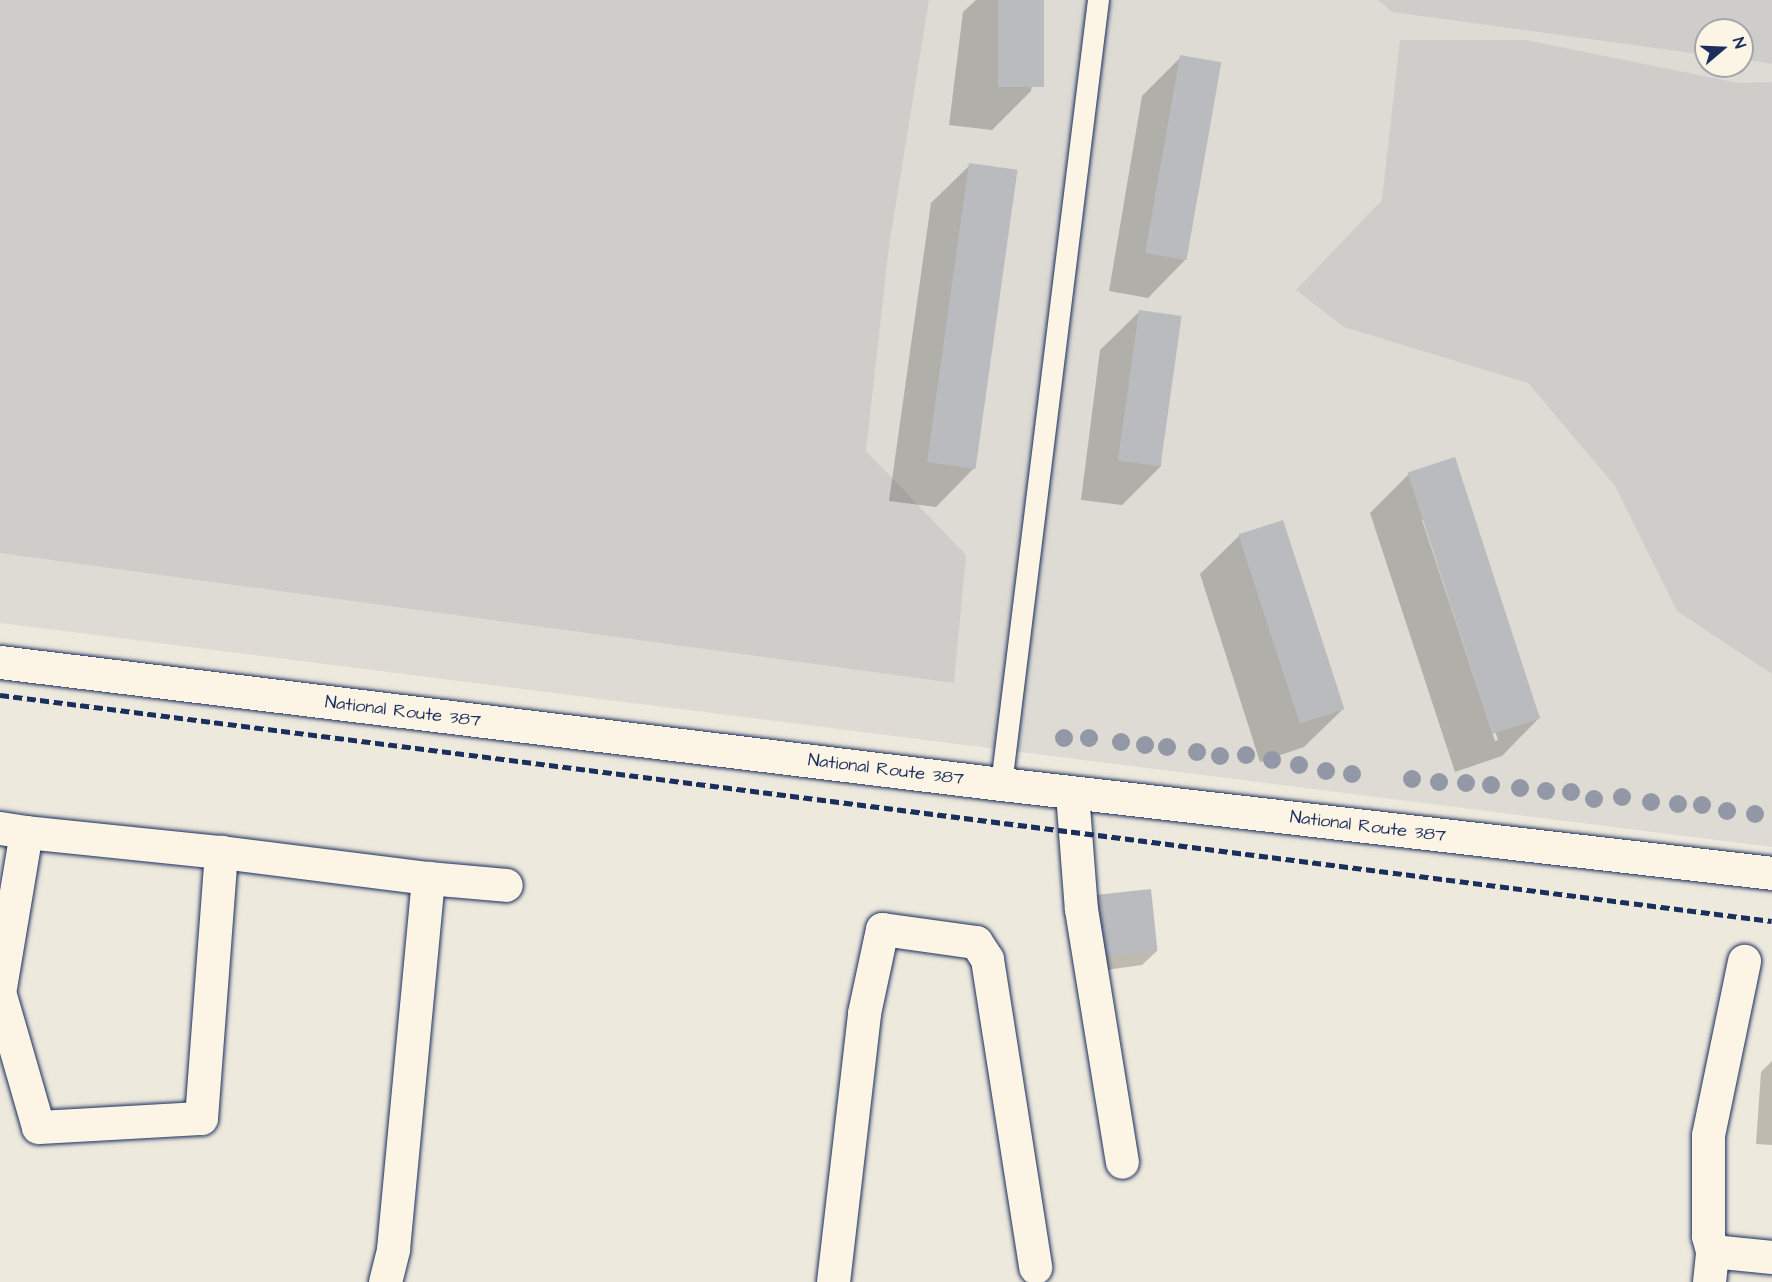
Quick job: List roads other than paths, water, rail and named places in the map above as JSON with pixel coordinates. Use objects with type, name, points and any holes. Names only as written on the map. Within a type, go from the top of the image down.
[{"type":"main road","name":"National Route 387","points":[[0,662],[1072,793],[1772,873]]},
{"type":"main road","points":[[1072,793],[1081,909],[1122,1162]]},
{"type":"main road","points":[[0,987],[13,830],[506,885]]},
{"type":"main road","points":[[0,995],[38,1127],[201,1118],[221,852]]},
{"type":"main road","points":[[385,1282],[393,1249],[428,878]]},
{"type":"main road","points":[[833,1282],[864,1013],[882,928],[976,942],[987,959],[1035,1266]]},
{"type":"main road","points":[[1744,961],[1708,1135],[1708,1236],[1711,1266],[1772,1257]]},
{"type":"lane","points":[[1001,784],[1098,0]]},
{"type":"railway","points":[[0,695],[1772,921]]}]
